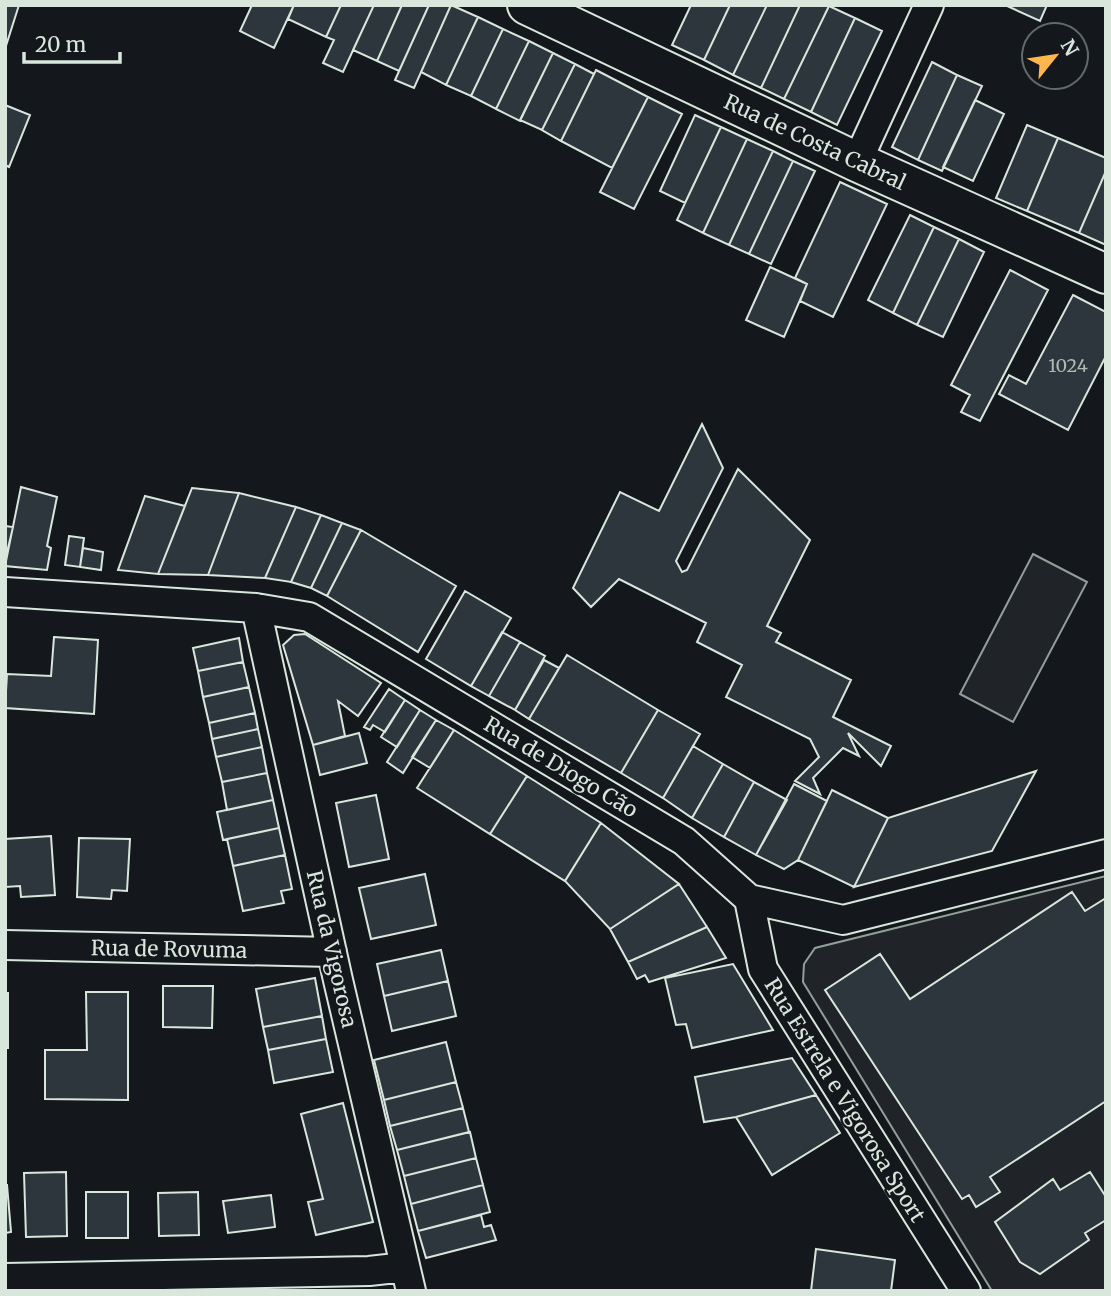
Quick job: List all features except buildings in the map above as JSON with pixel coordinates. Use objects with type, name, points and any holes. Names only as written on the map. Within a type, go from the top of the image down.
[{"type":"main road","name":"Rua de Costa Cabral","points":[[527,5],[856,162],[1106,274]]},
{"type":"street","points":[[856,162],[929,5]]},
{"type":"street","name":"Rua de Diogo Cão","points":[[5,592],[256,608],[309,617],[684,841],[749,899],[843,920],[1106,854]]},
{"type":"street","name":"Rua da Vigorosa","points":[[256,608],[408,1279]]},
{"type":"street","name":"Rua Estrela e Vigorosa Sport","points":[[749,899],[763,969],[965,1291]]},
{"type":"street","name":"Rua de Rovuma","points":[[5,945],[332,953]]},
{"type":"street","points":[[5,1278],[369,1271],[408,1279]]},
{"type":"shaded area","points":[[1033,554],[1087,582],[1013,722],[960,694]]},
{"type":"shaded area","points":[[1106,876],[1106,1291],[992,1291],[803,982],[804,964],[815,948]]}]
